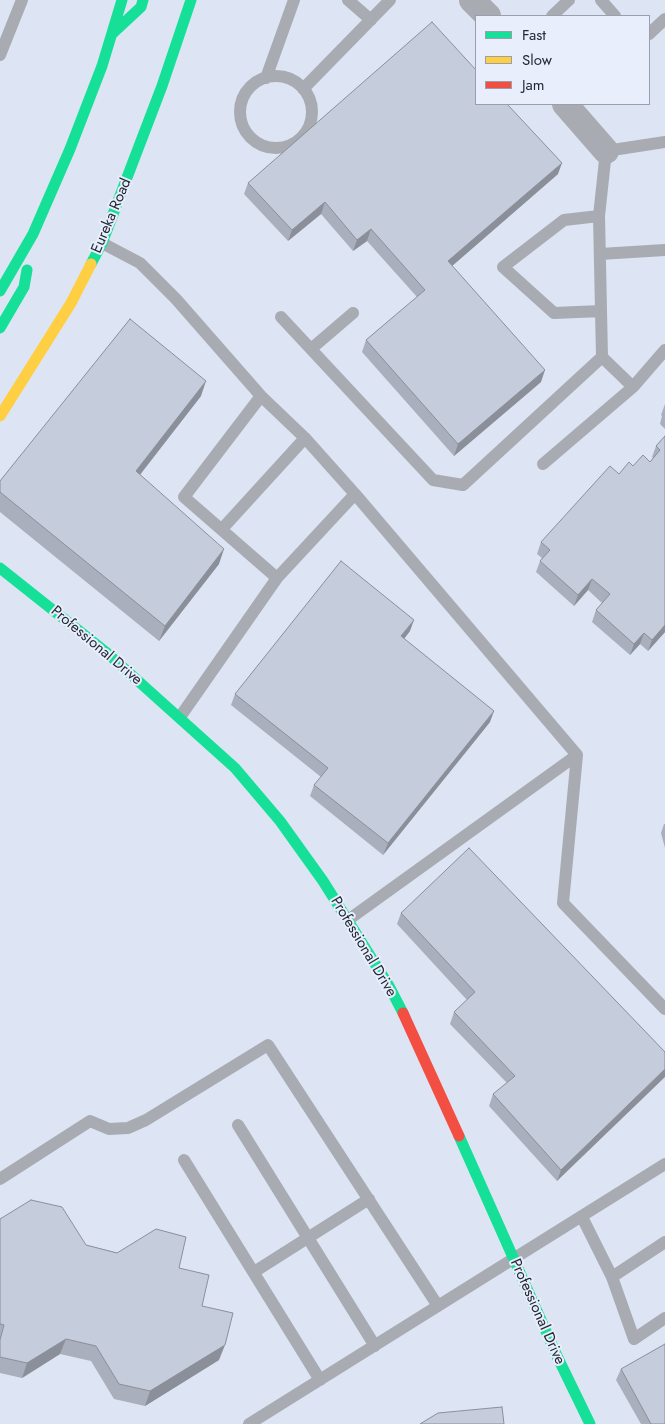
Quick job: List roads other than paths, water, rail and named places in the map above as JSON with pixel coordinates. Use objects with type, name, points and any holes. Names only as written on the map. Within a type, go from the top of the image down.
[{"type":"street","points":[[0,291],[33,234],[70,150],[113,33],[122,0]]},
{"type":"street","points":[[113,33],[141,7],[143,0]]},
{"type":"street","name":"Eureka Road","points":[[0,416],[71,303],[102,243],[162,86],[191,0]]},
{"type":"street","points":[[472,0],[487,15]]},
{"type":"street","points":[[566,105],[606,151]]},
{"type":"street","points":[[0,328],[24,287],[33,234]]},
{"type":"street","name":"Professional Drive","points":[[0,568],[108,653],[235,768],[280,821],[323,881],[389,986],[413,1034],[513,1260],[590,1424]]},
{"type":"lane","points":[[0,55],[22,0]]},
{"type":"lane","points":[[266,78],[294,0]]},
{"type":"lane","points":[[348,0],[371,20]]},
{"type":"lane","points":[[303,89],[390,0]]},
{"type":"lane","points":[[553,15],[569,0]]},
{"type":"lane","points":[[601,0],[614,15]]},
{"type":"lane","points":[[650,33],[665,19]]},
{"type":"lane","points":[[274,76],[288,78],[300,85],[308,97],[312,110],[310,124],[303,136],[291,145],[278,148],[264,146],[251,139],[243,128],[240,114],[242,100],[249,88],[266,78],[274,76]]},
{"type":"lane","points":[[633,387],[602,357],[599,216],[606,151],[665,142]]},
{"type":"lane","points":[[599,216],[564,220],[504,268],[554,313],[601,311]]},
{"type":"lane","points":[[102,243],[140,263],[176,299],[261,396],[305,438],[577,755],[563,902],[665,1009]]},
{"type":"lane","points":[[600,254],[665,250]]},
{"type":"lane","points":[[311,349],[353,313]]},
{"type":"lane","points":[[281,316],[433,480],[463,485],[602,357]]},
{"type":"lane","points":[[542,464],[633,387],[665,350]]},
{"type":"lane","points":[[261,396],[184,497],[277,578]]},
{"type":"lane","points":[[222,529],[305,438]]},
{"type":"lane","points":[[180,717],[277,578],[355,494]]},
{"type":"lane","points":[[348,920],[577,755]]},
{"type":"lane","points":[[0,1180],[90,1121],[109,1129],[128,1128],[146,1120],[268,1045],[438,1306]]},
{"type":"lane","points":[[238,1125],[375,1346]]},
{"type":"lane","points":[[184,1160],[320,1380]]},
{"type":"lane","points":[[249,1424],[665,1164]]},
{"type":"lane","points":[[254,1272],[369,1199]]},
{"type":"lane","points":[[582,1216],[612,1277],[634,1339],[665,1318]]},
{"type":"lane","points":[[612,1277],[665,1242]]}]
